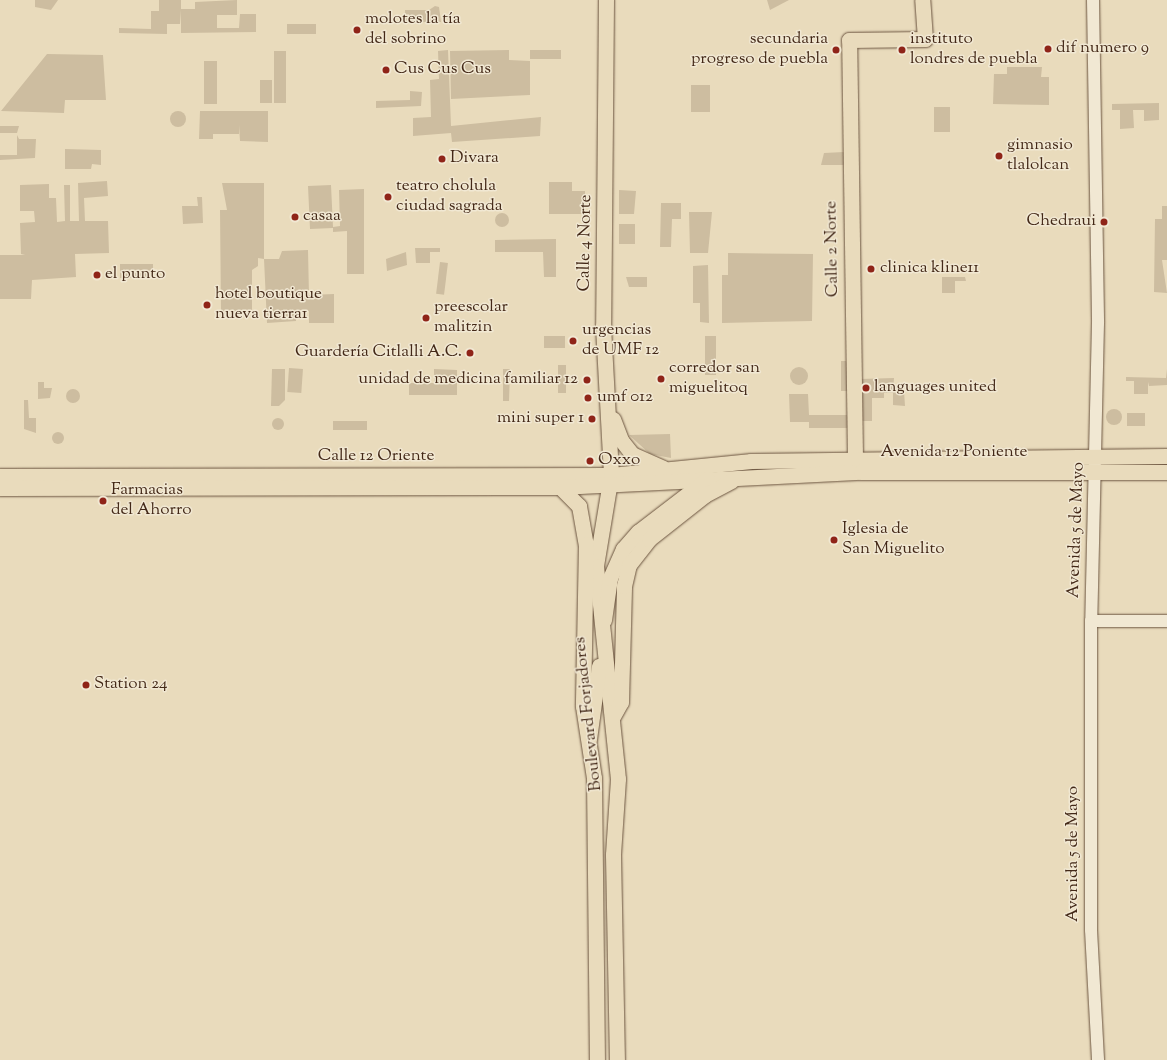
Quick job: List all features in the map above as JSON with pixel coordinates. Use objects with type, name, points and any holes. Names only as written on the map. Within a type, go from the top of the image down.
[{"type":"main road","name":"Calle 4 Norte","points":[[606,0],[604,326],[608,404],[609,480]]},
{"type":"main road","name":"Calle 2 Norte","points":[[855,458],[849,40],[925,39],[922,0]]},
{"type":"main road","points":[[608,404],[626,447],[649,464],[668,469]]},
{"type":"main road","name":"Avenida 12 Poniente","points":[[750,461],[855,458],[1167,456]]},
{"type":"main road","points":[[589,741],[595,715],[602,637],[610,578],[623,549],[638,532],[707,480],[750,461]]},
{"type":"main road","name":"Calle 12 Oriente","points":[[0,488],[560,487],[668,469],[750,461]]},
{"type":"main road","name":"Avenida 12 Poniente","points":[[741,476],[1167,472]]},
{"type":"main road","name":"Calle 12 Oriente","points":[[0,476],[609,480],[707,480],[741,476]]},
{"type":"main road","points":[[612,718],[621,702],[624,586],[633,557],[649,539],[705,495],[741,476]]},
{"type":"main road","name":"Boulevard Forjadores","points":[[609,480],[596,566],[602,637],[618,779],[613,855],[617,1060]]},
{"type":"main road","name":"Boulevard Forjadores","points":[[560,487],[579,506],[586,544],[583,706],[594,778],[598,1060]]},
{"type":"street","name":"Avenida 5 de Mayo","points":[[1093,0],[1096,472],[1091,621],[1091,930],[1098,1060]]},
{"type":"street","points":[[1091,621],[1167,621]]},
{"type":"shaded area","points":[[35,0],[58,0],[51,10],[35,7]]},
{"type":"shaded area","points":[[159,0],[181,0],[181,9],[195,9],[195,2],[237,0],[237,15],[217,15],[217,28],[239,28],[240,14],[256,14],[256,32],[181,33],[181,10],[180,24],[167,24],[167,34],[119,33],[119,28],[151,29],[151,11],[159,11]]},
{"type":"shaded area","points":[[767,0],[789,0],[770,10]]},
{"type":"shaded area","points":[[435,6],[439,7],[441,22],[405,22],[405,10],[429,10]]},
{"type":"shaded area","points":[[287,24],[316,24],[316,34],[287,34]]},
{"type":"shaded area","points":[[448,50],[451,126],[541,117],[540,136],[452,142],[451,133],[413,136],[413,118],[431,117],[430,80],[439,79],[438,51]]},
{"type":"shaded area","points":[[509,50],[509,60],[530,61],[530,95],[451,99],[450,51]]},
{"type":"shaded area","points":[[530,50],[561,50],[561,59],[530,59]]},
{"type":"shaded area","points":[[274,51],[286,51],[286,103],[274,103]]},
{"type":"shaded area","points":[[47,54],[103,55],[106,100],[65,100],[64,113],[1,111]]},
{"type":"shaded area","points":[[204,61],[217,61],[217,104],[204,104]]},
{"type":"shaded area","points":[[1007,67],[1042,67],[1041,77],[1049,77],[1049,105],[993,104],[994,74],[1007,74]]},
{"type":"shaded area","points":[[260,80],[272,80],[272,103],[260,103]]},
{"type":"shaded area","points":[[691,85],[710,85],[710,112],[691,112]]},
{"type":"shaded area","points":[[410,91],[422,92],[421,106],[376,108],[376,101],[410,100]]},
{"type":"shaded area","points":[[1159,103],[1159,120],[1144,121],[1144,110],[1133,110],[1134,128],[1120,129],[1120,110],[1112,110],[1112,104]]},
{"type":"shaded area","points":[[934,107],[950,107],[950,132],[934,132]]},
{"type":"shaded area","points":[[178,111],[184,113],[186,119],[184,125],[178,127],[172,125],[170,119],[172,113]]},
{"type":"shaded area","points":[[200,111],[268,111],[268,142],[240,141],[239,125],[239,134],[213,134],[213,139],[199,139]]},
{"type":"shaded area","points":[[0,126],[19,126],[17,133],[0,133]]},
{"type":"shaded area","points":[[17,135],[19,139],[36,139],[35,158],[0,160],[0,155],[17,155]]},
{"type":"shaded area","points":[[65,149],[101,150],[101,165],[92,164],[91,169],[65,169]]},
{"type":"shaded area","points":[[844,152],[844,165],[821,165],[824,153]]},
{"type":"shaded area","points":[[107,181],[108,196],[84,198],[85,221],[108,221],[109,253],[75,254],[76,277],[32,280],[31,299],[0,299],[0,255],[25,255],[21,254],[20,223],[35,222],[34,211],[20,211],[20,185],[49,184],[49,198],[56,198],[57,222],[65,221],[64,185],[70,185],[70,221],[79,221],[78,183]]},
{"type":"shaded area","points":[[549,182],[572,182],[572,191],[585,191],[585,214],[549,214]]},
{"type":"shaded area","points":[[222,183],[264,183],[264,259],[258,258],[258,266],[252,270],[252,312],[221,312],[220,210],[227,210]]},
{"type":"shaded area","points":[[331,185],[333,227],[340,226],[339,190],[364,189],[364,274],[347,274],[347,231],[333,232],[333,228],[310,229],[308,186]]},
{"type":"shaded area","points":[[619,190],[636,191],[634,214],[619,214]]},
{"type":"shaded area","points":[[197,197],[202,197],[203,223],[183,224],[182,206],[198,206]]},
{"type":"shaded area","points":[[661,203],[681,203],[681,219],[672,219],[671,247],[660,247]]},
{"type":"shaded area","points":[[1162,206],[1167,206],[1167,260],[1162,260],[1167,293],[1154,292],[1155,219],[1162,219]]},
{"type":"shaded area","points":[[689,212],[712,212],[708,253],[690,253]]},
{"type":"shaded area","points":[[499,213],[505,213],[509,217],[509,223],[505,227],[499,227],[495,223],[495,217]]},
{"type":"shaded area","points":[[619,224],[635,224],[635,244],[619,244]]},
{"type":"shaded area","points":[[556,239],[556,277],[544,277],[543,252],[495,252],[495,240]]},
{"type":"shaded area","points":[[415,248],[440,248],[440,252],[430,252],[430,263],[416,263]]},
{"type":"shaded area","points":[[308,250],[309,295],[334,294],[334,323],[309,323],[309,311],[296,312],[296,321],[267,323],[264,259],[279,259],[282,251]]},
{"type":"shaded area","points":[[406,252],[407,265],[387,271],[386,259]]},
{"type":"shaded area","points":[[728,253],[813,254],[812,321],[722,323],[722,275],[728,275]]},
{"type":"shaded area","points":[[440,262],[448,263],[444,295],[436,294]]},
{"type":"shaded area","points":[[120,264],[153,264],[153,278],[120,278]]},
{"type":"shaded area","points":[[708,265],[709,323],[700,322],[700,303],[693,303],[693,266]]},
{"type":"shaded area","points":[[626,277],[647,277],[647,287],[629,287]]},
{"type":"shaded area","points":[[942,277],[965,277],[966,281],[955,281],[955,293],[942,293]]},
{"type":"shaded area","points":[[544,336],[565,336],[565,348],[544,348]]},
{"type":"shaded area","points":[[705,336],[716,336],[716,375],[705,375]]},
{"type":"shaded area","points":[[841,361],[849,361],[849,391],[841,391]]},
{"type":"shaded area","points":[[558,365],[566,365],[566,393],[558,393]]},
{"type":"shaded area","points":[[795,367],[803,367],[808,372],[806,383],[803,385],[795,385],[790,380],[790,372]]},
{"type":"shaded area","points":[[289,368],[303,369],[301,393],[287,392]]},
{"type":"shaded area","points":[[272,369],[285,369],[285,400],[279,406],[271,406]]},
{"type":"shaded area","points":[[434,369],[457,370],[457,395],[409,395],[409,383],[434,383]]},
{"type":"shaded area","points":[[503,369],[510,369],[509,401],[503,401]]},
{"type":"shaded area","points":[[1167,369],[1167,385],[1149,386],[1148,382],[1148,394],[1134,394],[1134,381],[1126,381],[1126,377],[1166,378]]},
{"type":"shaded area","points":[[894,378],[893,392],[904,391],[905,406],[893,405],[893,393],[884,393],[884,398],[872,398],[872,421],[860,421],[860,379]]},
{"type":"shaded area","points":[[38,382],[44,382],[44,388],[52,388],[50,398],[38,399]]},
{"type":"shaded area","points":[[73,389],[78,391],[80,396],[78,401],[73,403],[68,401],[66,396],[68,391]]},
{"type":"shaded area","points":[[789,394],[808,394],[809,415],[849,415],[849,428],[809,428],[809,422],[790,422]]},
{"type":"shaded area","points":[[24,400],[28,400],[29,418],[36,418],[36,433],[24,429]]},
{"type":"shaded area","points":[[1114,409],[1120,411],[1122,417],[1120,423],[1114,425],[1108,423],[1106,417],[1108,411]]},
{"type":"shaded area","points":[[1127,413],[1145,413],[1145,426],[1127,426]]},
{"type":"shaded area","points":[[280,418],[283,419],[283,429],[276,430],[273,429],[272,422],[273,419]]},
{"type":"shaded area","points":[[333,421],[367,421],[367,430],[333,430]]},
{"type":"shaded area","points":[[56,432],[60,432],[64,438],[60,444],[56,444],[52,440],[52,436]]},
{"type":"shaded area","points":[[670,434],[671,458],[650,454],[629,435]]},
{"type":"place","name":"molotes la tía del sobrino","points":[[357,30]]},
{"type":"place","name":"dif numero 9","points":[[1048,49]]},
{"type":"place","name":"secundaria progreso de puebla","points":[[836,50]]},
{"type":"place","name":"instituto londres de puebla","points":[[902,50]]},
{"type":"place","name":"Cus Cus Cus","points":[[386,70]]},
{"type":"place","name":"gimnasio tlalolcan","points":[[999,156]]},
{"type":"place","name":"Divara","points":[[442,159]]},
{"type":"place","name":"teatro cholula ciudad sagrada","points":[[388,197]]},
{"type":"place","name":"casaa","points":[[295,217]]},
{"type":"place","name":"Chedraui","points":[[1104,222]]},
{"type":"place","name":"clinica kline11","points":[[871,269]]},
{"type":"place","name":"el punto","points":[[97,275]]},
{"type":"place","name":"hotel boutique nueva tierra1","points":[[207,305]]},
{"type":"place","name":"preescolar malitzin","points":[[426,318]]},
{"type":"place","name":"urgencias de UMF 12","points":[[573,341]]},
{"type":"place","name":"Guardería Citlalli A.C.","points":[[470,353]]},
{"type":"place","name":"corredor san miguelitoq","points":[[661,379]]},
{"type":"place","name":"unidad de medicina familiar 12","points":[[587,380]]},
{"type":"place","name":"languages united","points":[[866,388]]},
{"type":"place","name":"umf 012","points":[[588,398]]},
{"type":"place","name":"mini super 1","points":[[592,419]]},
{"type":"place","name":"Oxxo","points":[[590,461]]},
{"type":"place","name":"Farmacias del Ahorro","points":[[103,501]]},
{"type":"place","name":"Iglesia de San Miguelito","points":[[834,540]]},
{"type":"place","name":"Station 24","points":[[86,685]]}]
